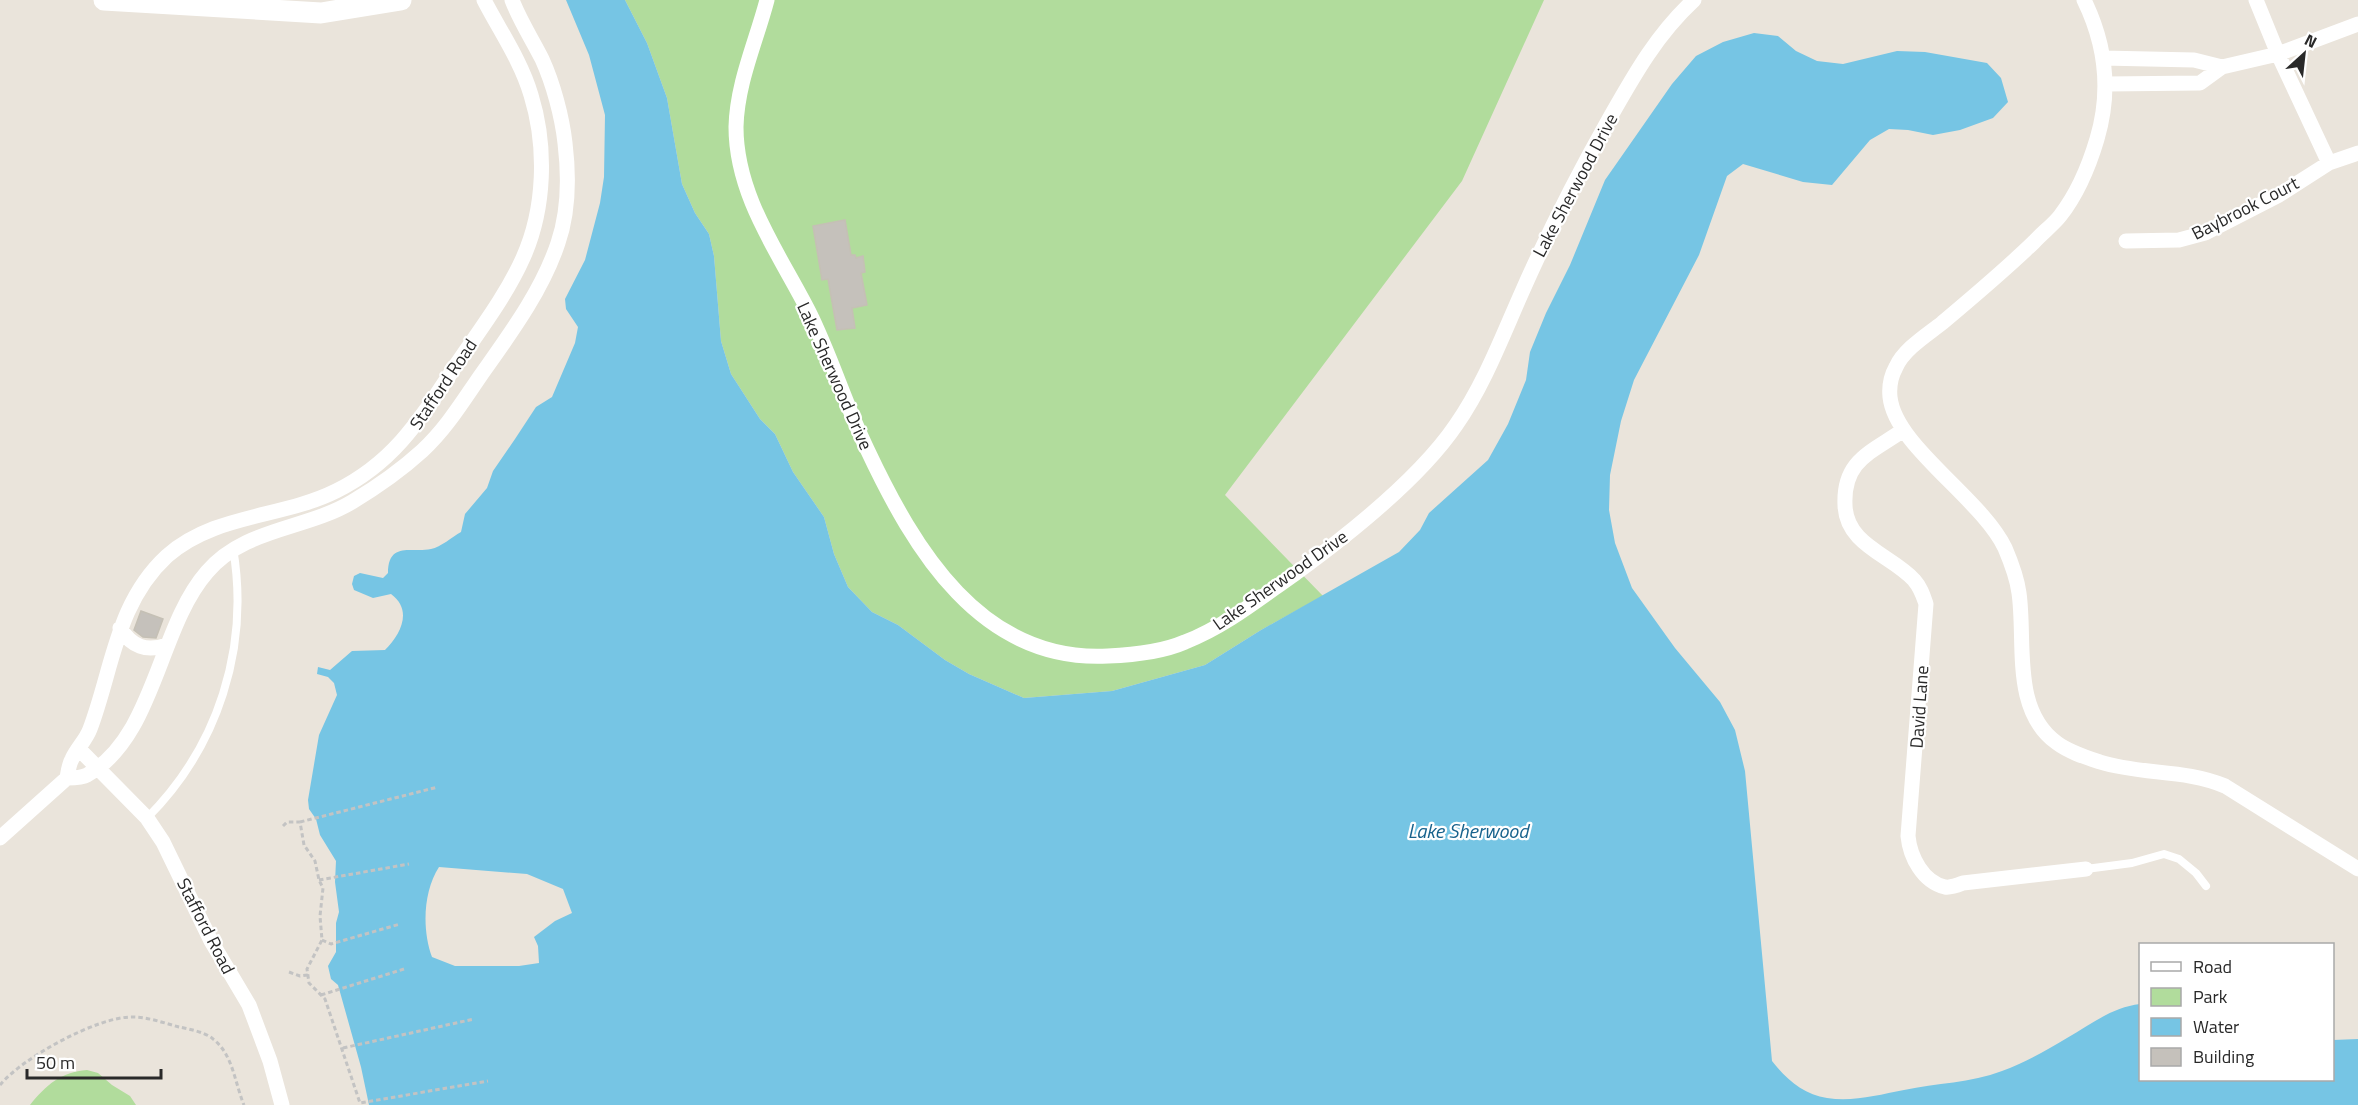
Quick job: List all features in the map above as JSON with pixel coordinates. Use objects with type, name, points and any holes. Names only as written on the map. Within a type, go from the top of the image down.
[{"type":"street","points":[[104,0],[321,13],[400,0]]},
{"type":"street","points":[[225,7],[264,0]]},
{"type":"street","name":"Stafford Road","points":[[484,0],[518,62],[531,94],[538,124],[540,197],[523,258],[427,410],[383,462],[362,477],[334,492],[300,505],[228,523],[193,539],[168,555],[147,579],[131,604],[120,628],[89,731],[70,760],[67,778],[86,776],[114,753],[128,732],[153,681],[190,593],[209,570],[233,548],[323,516],[347,505],[375,488],[423,450],[448,423],[525,309],[546,272],[558,243],[566,213],[568,181],[565,140],[551,86],[542,60],[512,0]]},
{"type":"street","name":"Lake Sherwood Drive","points":[[767,0],[739,100],[736,144],[758,221],[807,308],[880,477],[942,578],[981,615],[1025,642],[1055,653],[1084,657],[1126,655],[1174,646],[1221,625],[1324,553],[1374,510],[1434,452],[1456,425],[1475,392],[1561,208],[1646,55],[1677,15],[1694,0]]},
{"type":"street","points":[[2084,0],[2094,21],[2107,84],[2102,124],[2085,173],[2060,216],[2022,253],[1896,365],[1890,384],[1890,400],[1902,431],[1975,506],[2004,545],[2013,567],[2019,592],[2023,663],[2029,701],[2034,716],[2043,730],[2068,751],[2102,763],[2126,769],[2182,774],[2219,783],[2358,869]]},
{"type":"street","points":[[2256,0],[2278,54],[2329,163]]},
{"type":"street","points":[[2107,84],[2200,83],[2222,67],[2278,54],[2358,24]]},
{"type":"street","points":[[2103,58],[2194,60],[2222,67]]},
{"type":"street","name":"Baybrook Court","points":[[2126,241],[2179,240],[2205,233],[2279,195],[2329,163],[2358,153]]},
{"type":"street","name":"David Lane","points":[[1902,431],[1857,463],[1849,474],[1844,488],[1848,520],[1856,535],[1913,579],[1922,591],[1926,604],[1908,836],[1913,859],[1935,883],[1947,888],[2086,869]]},
{"type":"street","points":[[120,628],[128,640],[139,646],[154,649],[167,645]]},
{"type":"street","name":"Stafford Road","points":[[79,749],[147,818],[163,842],[211,940],[249,1005],[270,1061],[282,1105]]},
{"type":"street","points":[[0,838],[67,778]]},
{"type":"lane","points":[[147,818],[171,795],[196,758],[225,692],[236,631],[237,568],[233,548]]},
{"type":"lane","points":[[2086,869],[2132,863],[2164,854],[2179,859],[2196,873],[2206,886]]},
{"type":"path","points":[[283,826],[287,822],[300,822],[438,786]]},
{"type":"path","points":[[300,822],[304,845],[315,861],[323,888],[320,916],[322,940],[307,969],[309,983],[325,999],[360,1103],[488,1081]]},
{"type":"path","points":[[319,880],[409,864]]},
{"type":"path","points":[[322,940],[331,944],[400,924]]},
{"type":"path","points":[[321,995],[404,969]]},
{"type":"path","points":[[289,972],[300,976],[308,975]]},
{"type":"path","points":[[0,1085],[19,1067],[47,1048],[105,1023],[120,1018],[135,1017],[186,1028],[212,1038],[220,1046],[234,1071],[244,1105]]},
{"type":"path","points":[[343,1048],[474,1020]]},
{"type":"green space","points":[[625,0],[1544,0],[1462,181],[1225,495],[1323,596],[1261,630],[1205,665],[1112,691],[1024,698],[969,674],[945,660],[898,625],[872,612],[848,587],[834,554],[824,517],[793,472],[775,434],[760,419],[731,374],[721,341],[714,256],[709,234],[695,213],[682,184],[667,98],[647,43]]},
{"type":"green space","points":[[87,1070],[98,1073],[130,1096],[136,1105],[30,1105],[55,1081],[69,1074]]},
{"type":"water","name":"Lake Sherwood","points":[[566,0],[625,0],[647,43],[667,98],[682,184],[695,213],[709,234],[714,256],[721,341],[731,374],[760,419],[775,434],[793,472],[824,517],[834,554],[848,587],[872,612],[898,625],[945,660],[969,674],[1024,698],[1112,691],[1205,665],[1261,630],[1399,552],[1420,530],[1429,513],[1488,460],[1508,424],[1526,380],[1530,352],[1570,265],[1605,180],[1672,84],[1696,56],[1723,42],[1754,33],[1778,36],[1796,51],[1817,61],[1843,64],[1897,51],[1925,52],[1987,63],[2001,78],[2008,102],[1993,118],[1960,130],[1933,135],[1889,129],[1870,140],[1832,185],[1803,182],[1743,164],[1727,176],[1699,255],[1634,380],[1621,421],[1610,475],[1609,510],[1615,543],[1632,588],[1675,648],[1720,702],[1735,730],[1745,771],[1772,1061],[1789,1080],[1803,1090],[1837,1099],[1866,1097],[1966,1080],[2002,1071],[2035,1056],[2111,1012],[2139,1004],[2139,1081],[2334,1081],[2334,1040],[2358,1039],[2358,1105],[369,1105],[338,985],[331,979],[328,966],[336,952],[336,923],[339,912],[335,882],[336,861],[320,835],[316,819],[309,809],[308,800],[319,735],[337,695],[334,683],[328,677],[317,674],[318,667],[330,670],[352,651],[385,650],[391,644],[400,629],[402,607],[391,594],[373,598],[354,590],[352,584],[354,576],[360,573],[383,578],[388,573],[392,556],[397,552],[435,548],[461,532],[465,514],[487,488],[493,471],[536,407],[552,397],[575,343],[578,327],[566,309],[565,299],[585,260],[600,203],[604,177],[605,115],[589,55]],"holes":[[[439,867],[527,874],[563,889],[572,913],[555,921],[534,937],[538,946],[539,963],[519,966],[455,966],[432,957],[427,935],[426,911],[430,888]]]},
{"type":"building","points":[[845,220],[851,255],[855,255],[856,258],[863,256],[865,272],[861,273],[867,305],[852,308],[855,328],[837,330],[828,279],[822,280],[813,226]]},
{"type":"building","points":[[141,611],[163,619],[156,638],[143,637],[134,630]]}]
